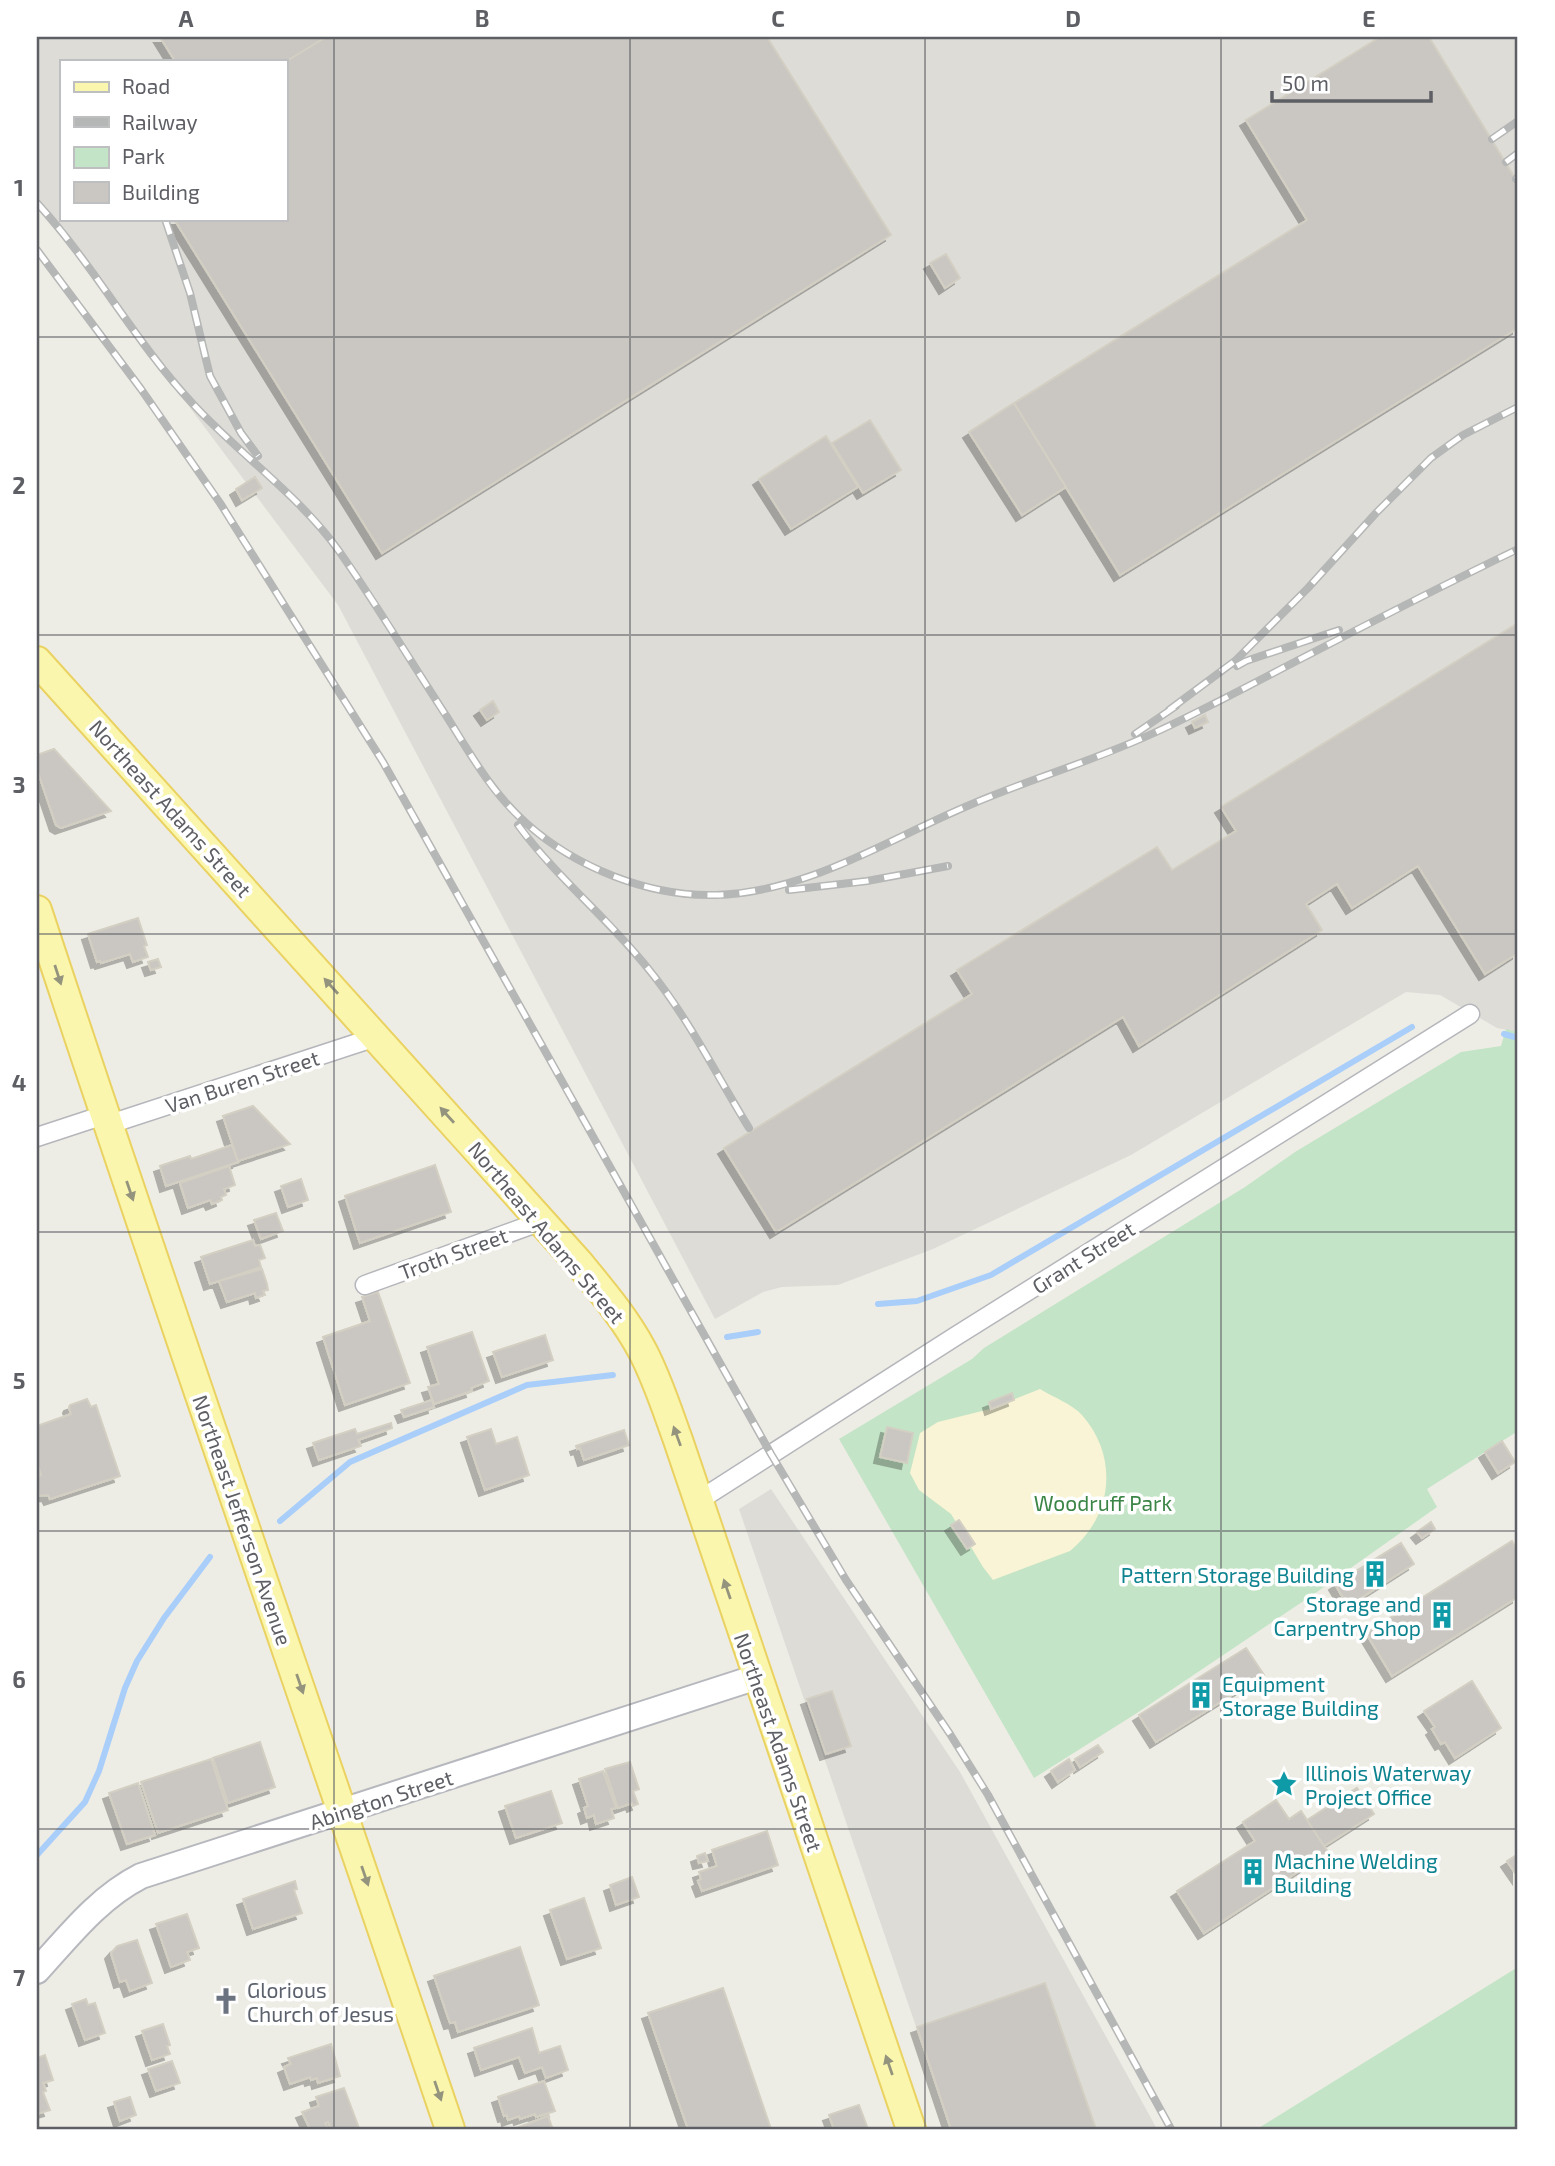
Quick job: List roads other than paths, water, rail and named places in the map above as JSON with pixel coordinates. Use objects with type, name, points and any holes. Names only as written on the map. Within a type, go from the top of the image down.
[{"type":"main road","name":"Northeast Adams Street","points":[[37,661],[542,1221],[605,1296],[641,1349],[668,1412],[911,2129]]},
{"type":"main road","points":[[37,690],[84,729],[192,831]]},
{"type":"main road","name":"Northeast Jefferson Avenue","points":[[37,910],[450,2129]]},
{"type":"street","name":"Grant Street","points":[[698,1501],[1469,1014]]},
{"type":"street","name":"Van Buren Street","points":[[37,1137],[106,1120],[376,1037]]},
{"type":"street","name":"Troth Street","points":[[365,1285],[542,1221]]},
{"type":"street","name":"Abington Street","points":[[37,1971],[96,1906],[141,1876],[757,1677]]},
{"type":"waterway","points":[[878,1304],[917,1301],[991,1275],[1412,1027]]},
{"type":"waterway","points":[[1504,1034],[1518,1038]]},
{"type":"waterway","points":[[727,1337],[758,1332]]},
{"type":"waterway","points":[[280,1521],[350,1462],[527,1385],[613,1375]]},
{"type":"waterway","points":[[37,1855],[85,1802],[99,1771],[125,1688],[137,1661],[164,1618],[210,1557]]},
{"type":"railway","points":[[1492,139],[1518,121]]},
{"type":"railway","points":[[1506,162],[1518,153]]},
{"type":"railway","points":[[37,203],[58,227],[172,380],[211,423],[323,530],[367,592],[483,773],[503,799],[526,823],[567,853],[590,866],[639,885],[665,891],[716,895],[750,892],[816,874],[972,804],[1156,732],[1518,549]]},
{"type":"railway","points":[[165,220],[190,293],[210,376],[241,433],[258,456]]},
{"type":"railway","points":[[37,250],[141,389],[220,503],[383,762],[771,1454],[846,1580],[988,1795],[1171,2129]]},
{"type":"railway","points":[[1169,710],[1235,661],[1431,458],[1463,435],[1518,407]]},
{"type":"railway","points":[[1237,666],[1339,630]]},
{"type":"railway","points":[[1135,734],[1176,706]]},
{"type":"railway","points":[[518,825],[549,863],[618,934],[664,989],[749,1128]]},
{"type":"railway","points":[[789,890],[867,881],[948,866]]},
{"type":"place","name":"Pattern Storage Building","points":[[1375,1574]]},
{"type":"place","name":"Storage and Carpentry Shop","points":[[1442,1615]]},
{"type":"place","name":"Equipment Storage Building","points":[[1201,1695]]},
{"type":"place","name":"Illinois Waterway Project Office","points":[[1284,1784]]},
{"type":"place","name":"Machine Welding Building","points":[[1253,1872]]},
{"type":"place","name":"Glorious Church of Jesus","points":[[226,2001]]},
{"type":"park label","name":"Woodruff Park","points":[[1103,1502]]}]
